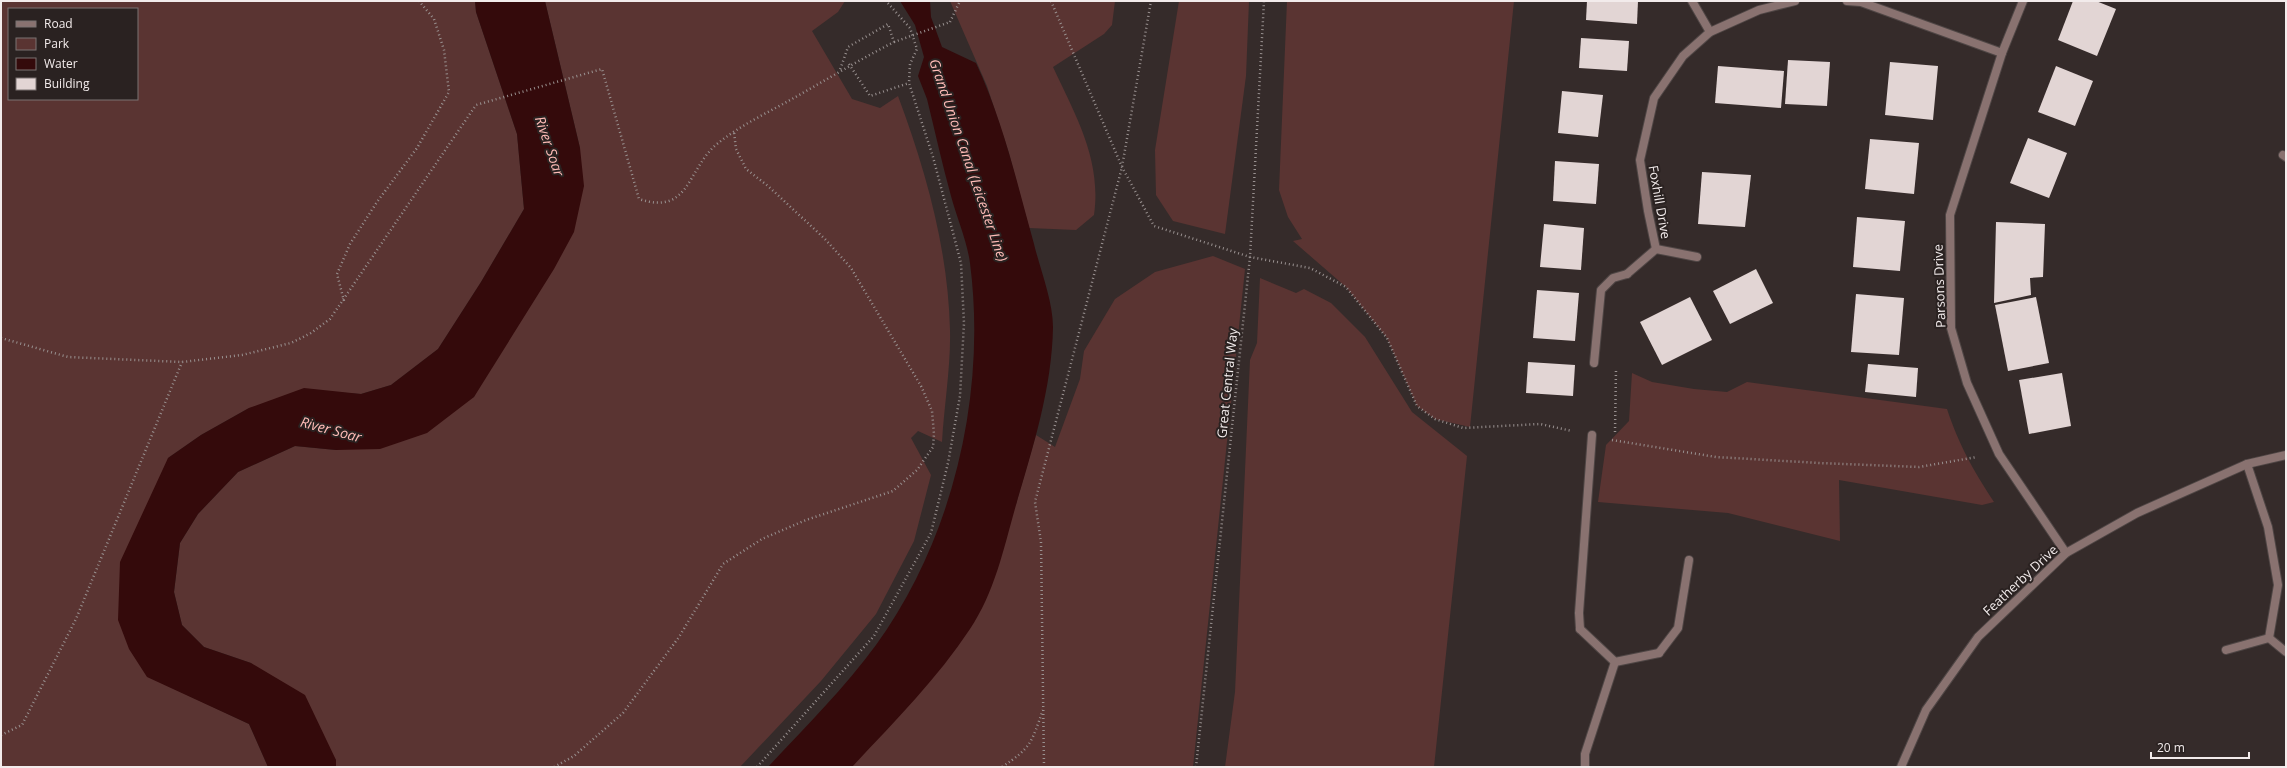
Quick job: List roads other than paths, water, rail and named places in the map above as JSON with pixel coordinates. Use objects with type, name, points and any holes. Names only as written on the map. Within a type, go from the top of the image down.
[{"type":"street","points":[[1692,1],[1710,32]]},
{"type":"street","name":"Foxhill Drive","points":[[1656,249],[1648,212],[1640,160],[1654,98],[1683,56],[1710,32],[1759,10],[1795,1]]},
{"type":"street","points":[[1847,1],[1861,2],[2002,53]]},
{"type":"street","name":"Parsons Drive","points":[[2023,1],[2002,53],[1950,215],[1949,273],[1951,328],[1967,383],[1999,454],[2066,553]]},
{"type":"street","name":"Foxhill Drive","points":[[1656,249],[1697,256]]},
{"type":"street","name":"Foxhill Drive","points":[[1594,363],[1601,290],[1613,278],[1627,274],[1656,249]]},
{"type":"street","points":[[1592,435],[1579,613],[1580,629],[1615,662]]},
{"type":"street","name":"Featherby Drive","points":[[1901,767],[1926,710],[1978,637],[2066,553],[2137,513],[2247,464],[2286,455]]},
{"type":"street","points":[[2247,464],[2268,527],[2278,585],[2269,638]]},
{"type":"street","points":[[1615,662],[1659,653],[1678,628],[1689,560]]},
{"type":"street","points":[[2226,650],[2269,638]]},
{"type":"street","points":[[2269,638],[2286,652]]},
{"type":"street","points":[[1585,767],[1585,754],[1615,662]]},
{"type":"water","name":"River Soar","points":[[475,1],[545,1],[580,148],[584,186],[574,232],[554,269],[474,397],[427,433],[380,449],[336,450],[295,446],[238,472],[198,514],[180,543],[174,592],[182,625],[204,647],[251,663],[305,695],[336,760],[336,767],[268,767],[249,724],[147,677],[129,649],[118,620],[120,562],[168,458],[201,435],[249,408],[304,388],[361,394],[391,385],[438,349],[481,282],[524,209],[517,134],[476,12]]},
{"type":"water","name":"Grand Union Canal (Leicester Line)","points":[[900,1],[930,1],[931,17],[942,47],[976,63],[986,85],[1002,130],[1051,307],[1053,327],[1049,372],[1035,439],[1003,553],[986,600],[970,629],[929,683],[852,767],[768,767],[851,677],[876,645],[903,604],[926,559],[944,512],[958,463],[968,413],[973,363],[974,313],[969,255],[953,204],[927,99],[918,76],[924,57],[915,25]]}]
